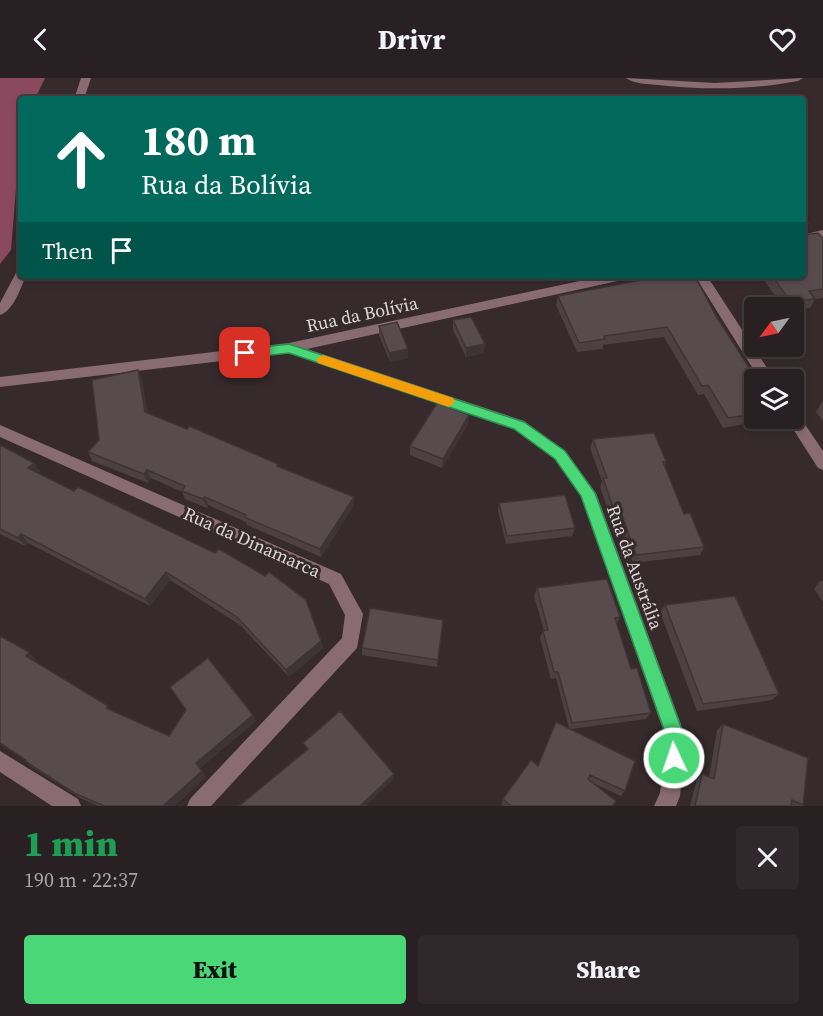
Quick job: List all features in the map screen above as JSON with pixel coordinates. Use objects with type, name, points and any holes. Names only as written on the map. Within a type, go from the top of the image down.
[{"type":"street","points":[[80,96],[86,78]]},
{"type":"street","points":[[631,78],[684,85],[740,86],[798,78]]},
{"type":"street","points":[[806,237],[823,234]]},
{"type":"street","points":[[0,311],[18,279]]},
{"type":"street","name":"Rua da Bolívia","points":[[0,382],[289,348],[608,279]]},
{"type":"street","points":[[703,279],[761,369]]},
{"type":"street","name":"Rua da Austrália","points":[[289,348],[519,425],[560,455],[588,493],[676,738],[670,796],[664,806]]},
{"type":"street","points":[[800,429],[823,464]]},
{"type":"street","name":"Rua da Dinamarca","points":[[0,431],[335,579],[354,614],[351,642],[197,806]]},
{"type":"street","points":[[0,761],[72,806]]},
{"type":"shaded area","points":[[0,78],[45,78],[36,96],[18,96],[18,164],[11,250],[0,264]]},
{"type":"building","points":[[818,233],[823,238],[823,289],[809,291],[815,299],[804,300],[804,297],[787,297],[774,279],[806,279],[806,235]]},
{"type":"building","points":[[646,279],[697,279],[716,316],[750,369],[744,369],[744,416],[728,418],[708,385],[702,386],[667,327],[604,336],[605,339],[579,343],[558,296]]},
{"type":"building","points":[[471,317],[485,344],[466,348],[453,320]]},
{"type":"building","points":[[397,322],[408,349],[389,353],[379,326]]},
{"type":"building","points":[[138,370],[145,412],[187,429],[189,426],[278,464],[277,466],[354,497],[320,549],[244,517],[246,515],[205,497],[203,499],[182,491],[185,486],[147,470],[144,474],[88,452],[99,440],[92,380]]},
{"type":"building","points":[[437,403],[469,415],[443,459],[410,446]]},
{"type":"building","points":[[654,433],[684,514],[690,513],[704,547],[636,555],[620,509],[614,510],[603,478],[607,478],[593,439]]},
{"type":"building","points":[[0,445],[34,463],[28,468],[74,491],[78,487],[215,553],[219,549],[265,576],[269,572],[306,600],[321,641],[286,670],[237,617],[166,572],[145,599],[21,534],[18,538],[0,529]]},
{"type":"building","points":[[565,495],[575,528],[507,536],[499,503]]},
{"type":"building","points":[[607,579],[620,617],[615,618],[631,669],[637,668],[651,713],[572,723],[558,672],[554,672],[543,631],[548,630],[537,588]]},
{"type":"building","points":[[735,596],[779,694],[703,704],[665,605]]},
{"type":"building","points":[[370,608],[443,620],[438,660],[362,648]]},
{"type":"building","points":[[0,636],[29,652],[26,656],[108,706],[106,708],[169,736],[186,710],[170,687],[208,658],[253,715],[196,763],[202,771],[163,806],[104,806],[74,793],[0,743]]},
{"type":"building","points":[[340,711],[394,774],[360,806],[239,806],[308,749],[303,743]]},
{"type":"building","points":[[556,722],[635,761],[625,791],[590,775],[588,779],[616,801],[612,806],[511,806],[503,799],[531,760],[538,766]]},
{"type":"building","points":[[723,724],[808,758],[803,805],[792,800],[791,806],[695,806],[702,774],[714,779]]},
{"type":"slow traffic","points":[[323,359],[449,402]]},
{"type":"route","points":[[245,353],[289,348],[519,425],[560,455],[588,493],[676,738],[674,758]]}]
